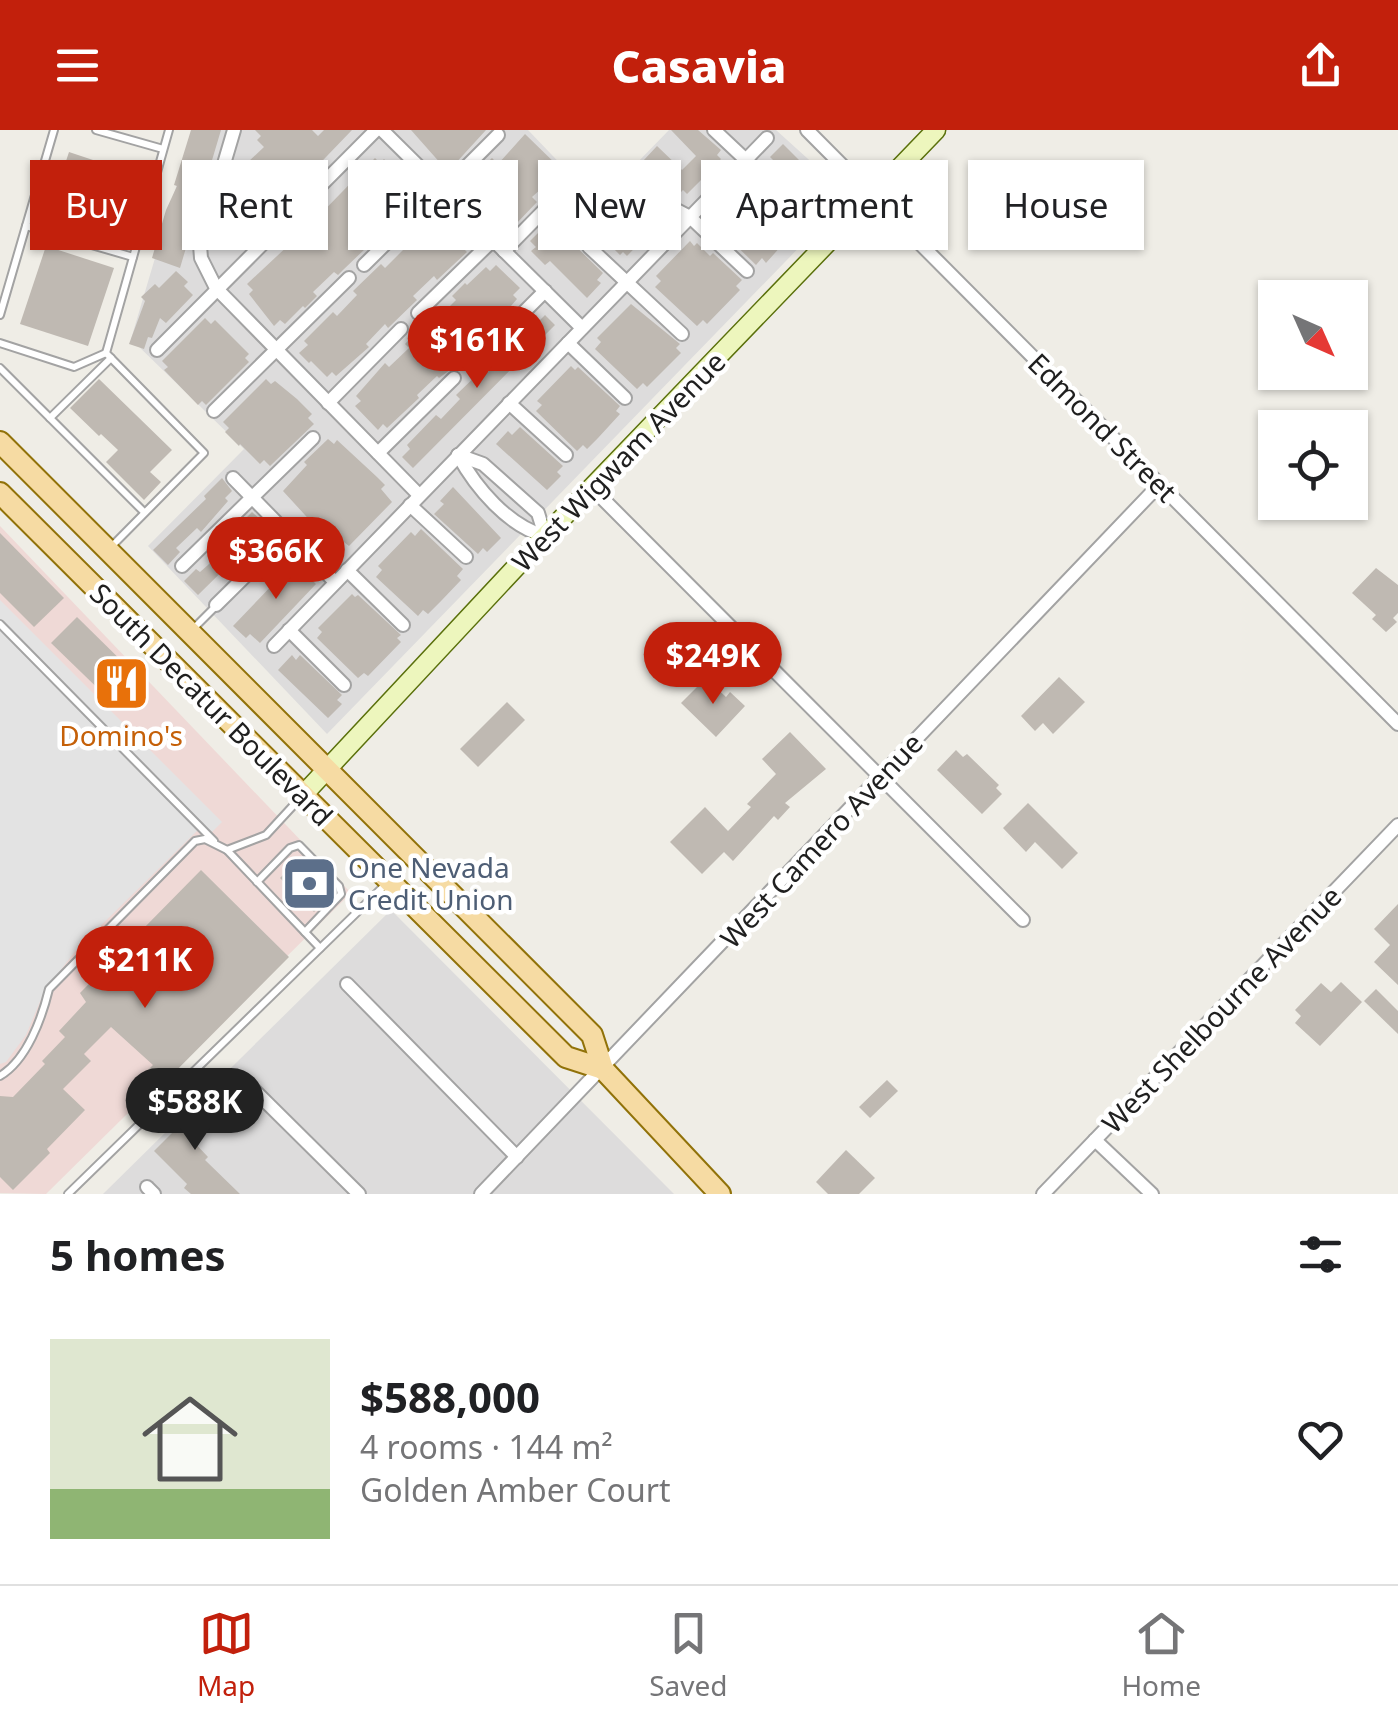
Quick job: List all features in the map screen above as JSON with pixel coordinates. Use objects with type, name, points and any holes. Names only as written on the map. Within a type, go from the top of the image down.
[{"type":"main road","name":"South Decatur Boulevard","points":[[0,442],[592,1034],[603,1069],[720,1194]]},
{"type":"main road","name":"South Decatur Boulevard","points":[[0,493],[566,1057],[603,1069]]},
{"type":"street","points":[[234,130],[200,245],[201,258],[216,288],[378,453],[466,557]]},
{"type":"street","points":[[157,350],[379,130],[411,160]]},
{"type":"street","points":[[714,130],[746,160],[768,138]]},
{"type":"street","name":"Edmond Street","points":[[807,130],[837,160]]},
{"type":"street","name":"West Wigwam Avenue","points":[[907,160],[936,130]]},
{"type":"street","points":[[472,160],[498,134]]},
{"type":"street","points":[[274,646],[701,206]]},
{"type":"street","points":[[681,212],[747,271]]},
{"type":"street","points":[[518,236],[538,216]]},
{"type":"street","points":[[364,265],[379,250]]},
{"type":"street","points":[[418,314],[483,250]]},
{"type":"street","points":[[504,250],[582,328]]},
{"type":"street","points":[[592,250],[682,334]]},
{"type":"street","name":"West Wigwam Avenue","points":[[302,795],[544,536],[821,250]]},
{"type":"street","name":"Edmond Street","points":[[927,250],[1398,724]]},
{"type":"street","points":[[214,411],[349,278]]},
{"type":"street","points":[[472,363],[545,291]]},
{"type":"street","points":[[328,403],[402,330]]},
{"type":"street","points":[[568,343],[625,398]]},
{"type":"street","points":[[378,453],[454,378]]},
{"type":"street","points":[[509,402],[566,455]]},
{"type":"street","points":[[182,566],[312,438]]},
{"type":"street","points":[[458,455],[483,464],[538,512],[544,536],[523,530],[471,479],[458,455]]},
{"type":"street","points":[[232,478],[334,582]]},
{"type":"street","name":"West Camero Avenue","points":[[481,1194],[1160,484]]},
{"type":"street","points":[[592,488],[1023,920]]},
{"type":"street","points":[[216,605],[288,534]]},
{"type":"street","points":[[347,570],[403,624]]},
{"type":"street","points":[[288,630],[344,684]]},
{"type":"street","name":"West Shelbourne Avenue","points":[[1044,1194],[1398,825]]},
{"type":"street","points":[[347,984],[517,1157]]},
{"type":"street","points":[[248,1084],[360,1194]]},
{"type":"street","points":[[1095,1140],[1152,1194]]},
{"type":"lane","points":[[45,160],[54,130]]},
{"type":"lane","points":[[96,130],[164,149]]},
{"type":"lane","points":[[161,160],[169,130]]},
{"type":"lane","points":[[0,315],[30,211]]},
{"type":"lane","points":[[26,226],[133,256]]},
{"type":"lane","points":[[50,418],[108,355],[135,250]]},
{"type":"lane","points":[[0,343],[74,366],[108,355]]},
{"type":"lane","points":[[106,551],[204,453],[108,355]]},
{"type":"lane","points":[[0,368],[145,513]]},
{"type":"lane","points":[[484,492],[498,476]]},
{"type":"lane","points":[[190,632],[216,605]]},
{"type":"lane","points":[[0,624],[218,846]]},
{"type":"lane","points":[[227,850],[266,835],[302,795]]},
{"type":"lane","points":[[0,1076],[18,1061],[44,1011],[49,988],[195,841],[205,839],[227,850],[320,948]]},
{"type":"lane","points":[[257,882],[290,848],[299,845],[339,886],[341,894],[305,932]]},
{"type":"lane","points":[[68,1194],[389,881]]},
{"type":"shaded area","points":[[193,130],[528,130],[557,160],[538,160],[538,250],[681,250],[681,160],[640,160],[669,130],[776,130],[809,160],[701,160],[701,250],[797,250],[327,734],[148,546],[244,449],[131,339],[157,250],[162,250],[162,234],[182,167],[182,250],[328,250],[328,160],[184,160]]},
{"type":"shaded area","points":[[0,526],[351,893],[46,1194],[0,1193]]},
{"type":"shaded area","points":[[0,600],[222,822],[208,836],[200,828],[76,950],[44,992],[26,1035],[6,1062],[0,1064]]},
{"type":"shaded area","points":[[391,910],[674,1194],[103,1194]]},
{"type":"building","points":[[191,130],[221,130],[212,160],[182,160],[182,250],[185,250],[180,268],[152,258],[154,250],[162,250],[162,224],[177,186],[174,185]]},
{"type":"building","points":[[255,130],[312,130],[318,136],[324,130],[352,130],[323,160],[250,160],[264,147],[257,140],[261,136]]},
{"type":"building","points":[[411,130],[486,130],[459,160],[438,160]]},
{"type":"building","points":[[671,130],[698,130],[721,150],[717,155],[720,160],[701,160],[701,180],[687,194],[681,192],[681,169],[696,156]]},
{"type":"building","points":[[525,134],[552,160],[538,160],[538,192],[532,197],[537,202],[518,222],[518,160],[502,160]]},
{"type":"building","points":[[783,144],[799,160],[773,160],[770,157]]},
{"type":"building","points":[[657,146],[672,160],[644,160]]},
{"type":"building","points":[[69,152],[93,160],[66,160]]},
{"type":"building","points":[[348,186],[348,250],[364,250],[313,292],[317,296],[305,308],[285,324],[280,320],[274,326],[249,294],[253,290],[247,284],[283,250],[328,250],[328,206]]},
{"type":"building","points":[[538,233],[538,250],[580,250],[603,273],[597,280],[601,283],[587,298],[550,261],[545,265],[531,251],[536,247],[530,241]]},
{"type":"building","points":[[690,241],[710,256],[713,253],[742,280],[736,286],[740,290],[707,324],[703,320],[697,326],[655,287],[661,281],[656,276]]},
{"type":"building","points":[[45,250],[58,250],[114,268],[88,346],[20,324]]},
{"type":"building","points":[[403,250],[467,252],[413,296],[417,300],[388,328],[385,324],[366,344],[369,347],[336,376],[332,372],[327,377],[299,353],[308,345],[304,341],[333,312],[337,316],[357,295],[353,291],[381,264],[385,268]]},
{"type":"building","points":[[741,250],[778,250],[766,263],[762,258],[756,265]]},
{"type":"building","points":[[496,265],[520,288],[513,295],[517,299],[489,332],[485,328],[465,348],[469,352],[454,367],[437,376],[387,428],[383,424],[378,430],[355,406],[361,401],[356,396],[385,363],[389,367],[409,348],[405,344],[420,328],[433,316],[436,320],[456,300],[452,296],[465,283],[486,267],[490,271]]},
{"type":"building","points":[[176,271],[188,282],[184,286],[193,295],[166,323],[160,318],[144,349],[129,344],[145,301],[141,297],[155,284],[159,288]]},
{"type":"building","points":[[631,304],[680,344],[676,348],[681,353],[647,387],[643,383],[637,389],[595,349],[601,342],[597,338]]},
{"type":"building","points":[[545,315],[555,325],[413,468],[402,457],[410,449],[407,445],[436,415],[441,419],[460,399],[456,395],[484,368],[488,372],[508,352],[505,348],[535,317],[539,321]]},
{"type":"building","points":[[205,318],[211,324],[215,320],[249,354],[245,358],[249,362],[206,405],[202,401],[198,405],[164,370],[168,367],[162,361]]},
{"type":"building","points":[[571,366],[575,370],[578,367],[620,406],[616,411],[620,414],[598,438],[587,449],[583,445],[577,451],[536,411],[542,405],[537,401]]},
{"type":"building","points":[[99,379],[172,450],[150,472],[161,482],[144,500],[106,462],[118,450],[70,408]]},
{"type":"building","points":[[266,379],[271,384],[275,381],[297,399],[312,414],[308,418],[314,424],[270,466],[264,460],[260,464],[239,446],[225,432],[229,428],[223,422]]},
{"type":"building","points":[[520,427],[563,466],[557,472],[561,476],[547,490],[496,444],[508,431],[512,435]]},
{"type":"building","points":[[328,439],[334,444],[337,440],[377,477],[392,502],[349,546],[322,525],[316,527],[283,491],[307,465],[304,462]]},
{"type":"building","points":[[222,478],[232,491],[225,498],[228,501],[201,532],[197,528],[176,548],[180,552],[168,565],[153,550]]},
{"type":"building","points":[[453,487],[501,538],[487,552],[483,548],[478,554],[434,514]]},
{"type":"building","points":[[252,512],[263,522],[260,526],[264,530],[198,595],[184,581],[196,569],[200,572],[208,565],[220,552],[216,548]]},
{"type":"building","points":[[421,529],[463,569],[457,576],[461,580],[442,600],[428,614],[423,610],[418,616],[376,577],[382,570],[378,566],[411,532],[415,536]]},
{"type":"building","points":[[0,533],[64,598],[34,627],[0,593]]},
{"type":"building","points":[[298,558],[316,584],[260,643],[250,634],[246,638],[233,626]]},
{"type":"building","points":[[1376,568],[1398,585],[1398,613],[1393,618],[1397,622],[1386,632],[1372,619],[1376,615],[1352,593]]},
{"type":"building","points":[[352,594],[358,595],[401,635],[397,638],[401,642],[368,676],[364,673],[358,678],[317,638],[322,632],[318,628]]},
{"type":"building","points":[[77,617],[139,678],[114,704],[51,643]]},
{"type":"building","points":[[292,655],[296,660],[300,655],[342,695],[337,700],[342,704],[328,718],[278,670]]},
{"type":"building","points":[[1059,677],[1085,702],[1053,734],[1043,723],[1035,731],[1021,716]]},
{"type":"building","points":[[706,678],[726,697],[730,692],[745,706],[716,737],[681,703]]},
{"type":"building","points":[[507,702],[525,720],[478,767],[460,749]]},
{"type":"building","points":[[790,732],[826,769],[785,803],[790,807],[778,820],[774,816],[733,861],[724,852],[702,874],[670,842],[705,807],[728,831],[776,774],[762,759]]},
{"type":"building","points":[[956,750],[963,757],[967,754],[999,785],[996,788],[1002,794],[982,814],[937,770]]},
{"type":"building","points":[[1028,803],[1078,853],[1062,869],[1035,842],[1026,852],[1003,828]]},
{"type":"building","name":"One Nevada Credit Union","points":[[301,857],[333,892],[314,912],[280,878]]},
{"type":"building","points":[[201,870],[289,957],[151,1096],[136,1082],[153,1065],[111,1027],[84,1054],[91,1061],[63,1089],[85,1110],[13,1190],[0,1177],[0,1096],[13,1097],[45,1064],[42,1061],[65,1037],[59,1031],[86,1002],[80,993]]},
{"type":"building","points":[[1398,904],[1398,985],[1374,962],[1390,945],[1374,929]]},
{"type":"building","points":[[1341,982],[1362,1002],[1320,1046],[1295,1023],[1301,1016],[1295,1010],[1321,983],[1331,992]]},
{"type":"building","points":[[1376,989],[1398,1011],[1398,1034],[1364,1001]]},
{"type":"building","points":[[887,1080],[898,1091],[870,1118],[859,1107]]},
{"type":"building","points":[[213,1092],[226,1104],[190,1138],[208,1157],[205,1160],[240,1194],[191,1194],[184,1188],[187,1184],[154,1151]]},
{"type":"building","points":[[846,1150],[875,1178],[859,1194],[828,1194],[816,1182]]},
{"type":"place","name":"Domino's","points":[[121,684]]},
{"type":"place","name":"One Nevada Credit Union","points":[[309,883]]}]
